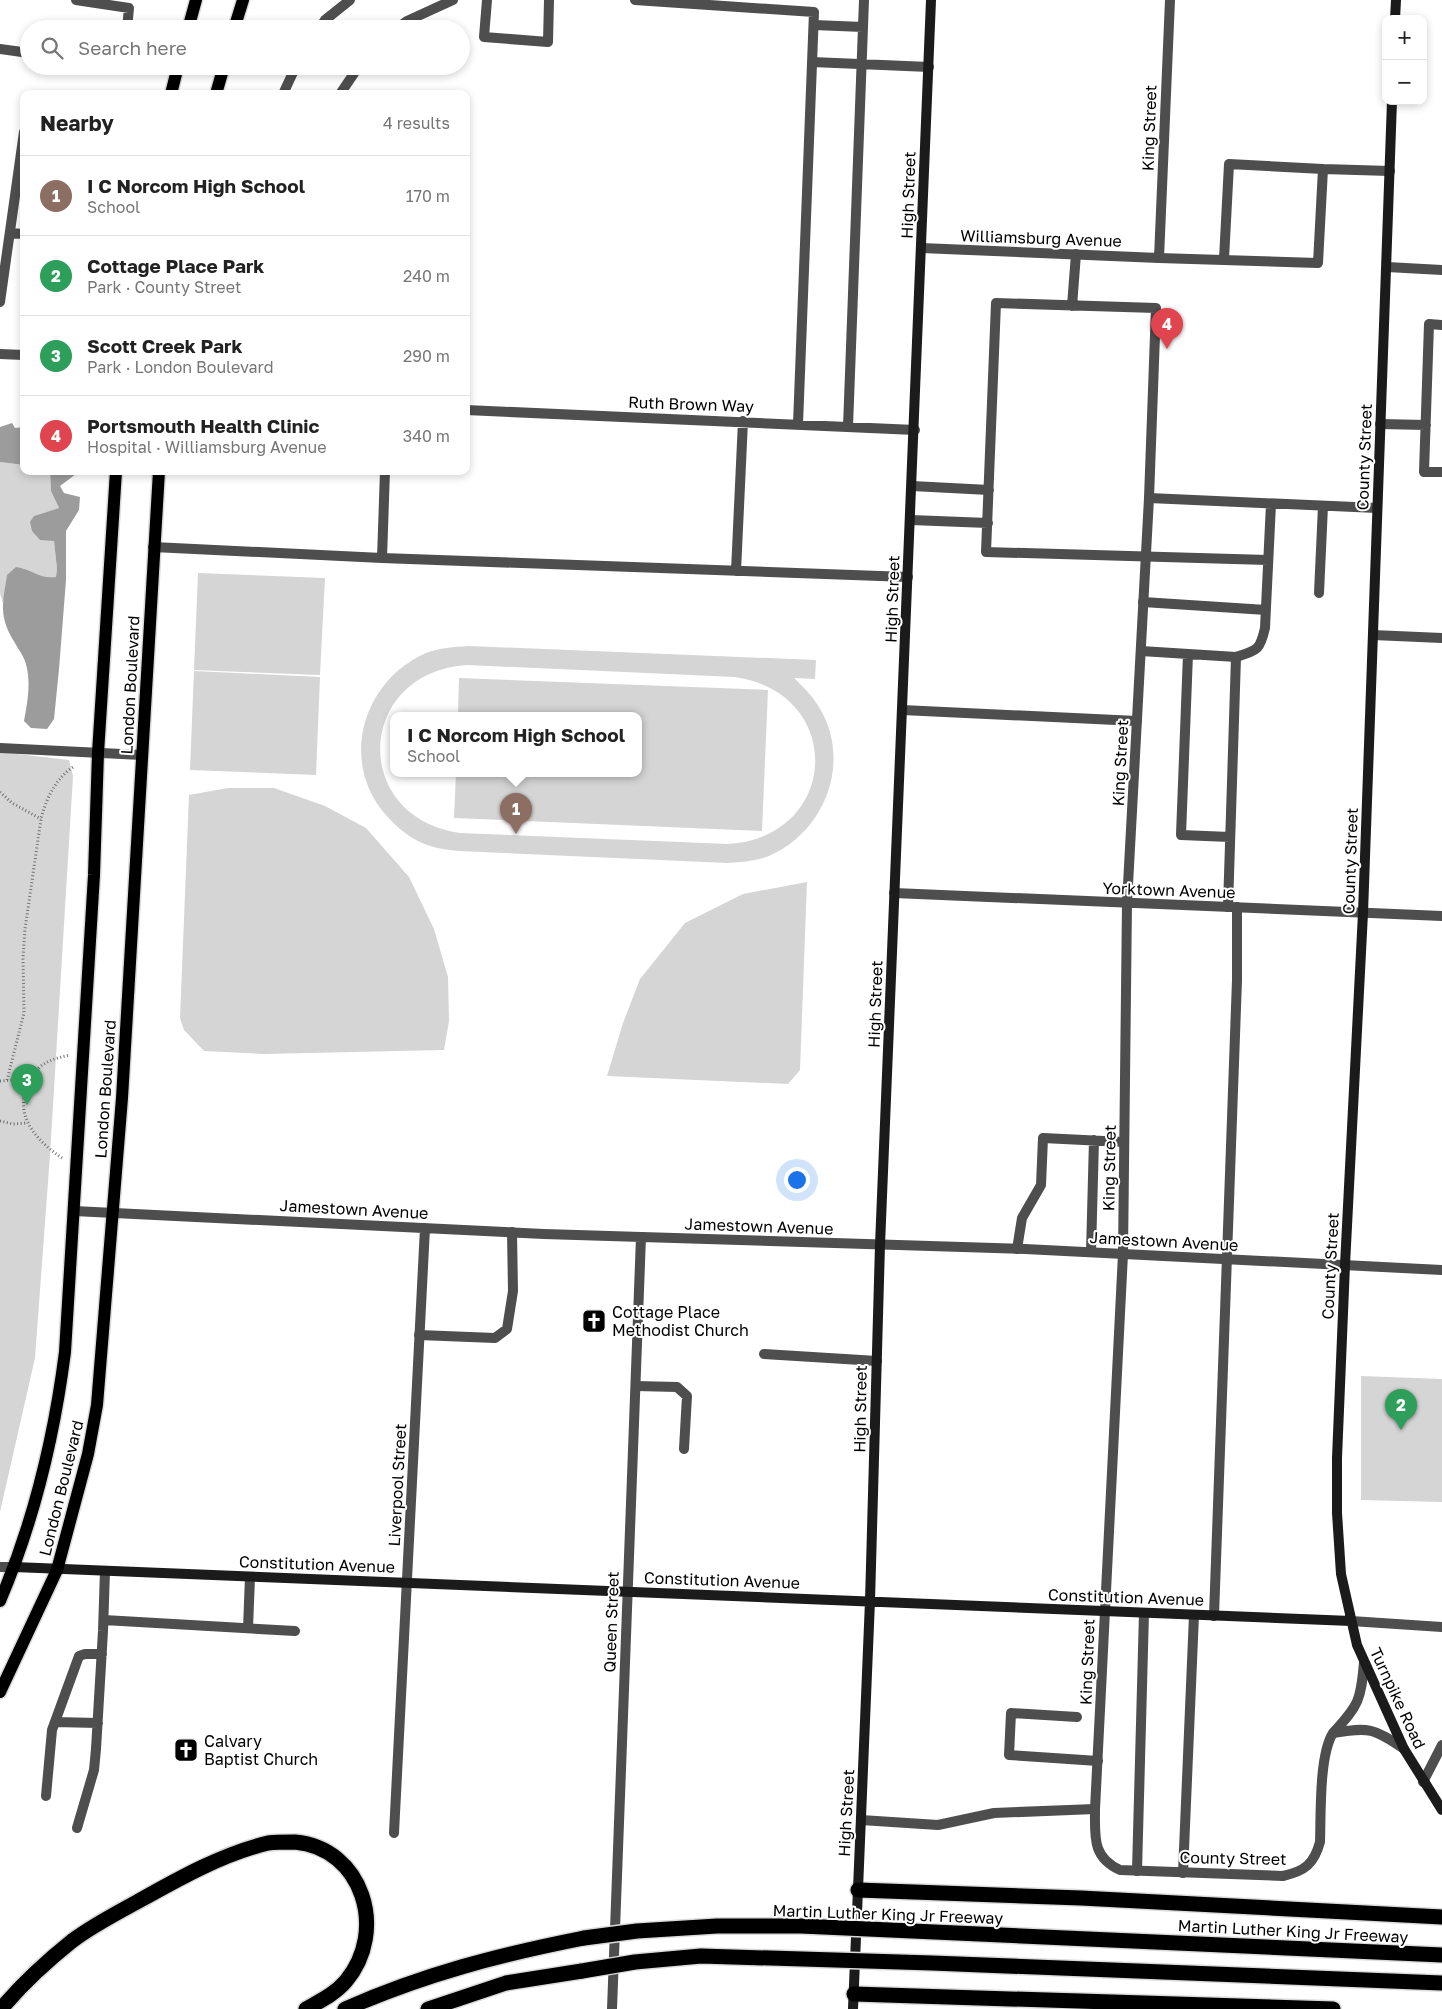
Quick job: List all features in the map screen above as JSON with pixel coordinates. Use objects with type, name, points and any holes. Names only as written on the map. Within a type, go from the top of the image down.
[{"type":"highway","points":[[1,2009],[38,1970],[59,1952],[111,1916],[174,1881],[241,1852],[270,1843],[295,1842],[317,1847],[334,1857],[347,1869],[364,1900],[368,1921],[365,1944],[346,1981],[332,1994],[306,2009]]},
{"type":"highway","points":[[858,1890],[1081,1898],[1442,1917]]},
{"type":"highway","name":"Martin Luther King Jr Freeway","points":[[345,2009],[387,1990],[469,1964],[526,1950],[584,1938],[637,1931],[717,1926],[801,1926],[1442,1955]]},
{"type":"highway","points":[[428,2009],[506,1983],[635,1962],[700,1956],[1442,1983]]},
{"type":"highway","points":[[853,2002],[1159,2004],[1332,2009]]},
{"type":"main road","points":[[190,20],[196,0]]},
{"type":"main road","points":[[236,20],[242,0]]},
{"type":"main road","points":[[172,90],[176,75]]},
{"type":"main road","points":[[217,90],[221,75]]},
{"type":"main road","name":"London Boulevard","points":[[0,1601],[33,1515],[58,1407],[65,1352],[94,875],[98,753],[116,475]]},
{"type":"main road","name":"London Boulevard","points":[[0,1692],[57,1570],[88,1454],[98,1405],[113,1212],[159,475]]},
{"type":"street","points":[[76,0],[129,8],[128,20]]},
{"type":"street","points":[[326,20],[350,0]]},
{"type":"street","points":[[409,20],[454,0]]},
{"type":"street","points":[[487,0],[484,37],[548,42],[549,0]]},
{"type":"street","points":[[635,0],[814,12],[798,424]]},
{"type":"street","points":[[848,427],[864,0]]},
{"type":"street","name":"High Street","points":[[853,2002],[870,1601],[880,1245],[931,0]]},
{"type":"street","name":"King Street","points":[[1159,258],[1170,0]]},
{"type":"street","points":[[1395,15],[1396,0]]},
{"type":"street","points":[[814,25],[863,27]]},
{"type":"street","points":[[0,48],[20,51]]},
{"type":"street","points":[[812,62],[929,67]]},
{"type":"street","points":[[285,90],[292,75]]},
{"type":"street","points":[[343,90],[353,75]]},
{"type":"street","name":"County Street","points":[[1351,1621],[1341,1574],[1337,1513],[1337,1458],[1344,1265],[1363,913],[1392,105]]},
{"type":"street","points":[[0,302],[20,161]]},
{"type":"street","points":[[1224,259],[1229,164],[1390,171]]},
{"type":"street","name":"Williamsburg Avenue","points":[[921,248],[1318,263],[1323,169]]},
{"type":"street","points":[[10,233],[20,234]]},
{"type":"street","points":[[1076,254],[1072,306],[996,303],[986,552],[1268,560]]},
{"type":"street","points":[[1387,267],[1442,270]]},
{"type":"street","name":"King Street","points":[[1072,306],[1156,308],[1149,498],[1127,903],[1123,1254],[1104,1611],[1095,1838]]},
{"type":"street","points":[[1442,325],[1429,324],[1424,472],[1442,472]]},
{"type":"street","points":[[0,354],[20,355]]},
{"type":"street","name":"Ruth Brown Way","points":[[470,410],[914,430]]},
{"type":"street","points":[[736,571],[743,421]]},
{"type":"street","points":[[1380,424],[1426,425]]},
{"type":"street","points":[[382,558],[385,475]]},
{"type":"street","points":[[912,486],[989,490]]},
{"type":"street","points":[[1149,498],[1377,508]]},
{"type":"street","points":[[1141,651],[1236,657],[1256,651],[1262,641],[1265,628],[1270,504]]},
{"type":"street","points":[[1319,593],[1322,506]]},
{"type":"street","points":[[911,520],[988,523]]},
{"type":"street","points":[[153,547],[382,558],[908,577]]},
{"type":"street","points":[[1143,602],[1266,610]]},
{"type":"street","points":[[1372,635],[1442,638]]},
{"type":"street","points":[[1188,654],[1181,835],[1230,837]]},
{"type":"street","points":[[1214,1616],[1237,980],[1230,837],[1236,657]]},
{"type":"street","points":[[902,710],[1137,721]]},
{"type":"street","points":[[0,748],[142,755]]},
{"type":"street","name":"Yorktown Avenue","points":[[894,893],[1442,916]]},
{"type":"street","points":[[1017,1249],[1022,1218],[1042,1185],[1043,1138],[1124,1142]]},
{"type":"street","points":[[1091,1252],[1094,1140]]},
{"type":"street","name":"Jamestown Avenue","points":[[74,1211],[512,1232],[1091,1252],[1442,1270]]},
{"type":"street","name":"Liverpool Street","points":[[394,1833],[425,1228]]},
{"type":"street","points":[[420,1335],[495,1338],[507,1329],[512,1291],[512,1232]]},
{"type":"street","name":"Queen Street","points":[[612,2009],[626,1592],[641,1237]]},
{"type":"street","points":[[764,1354],[877,1361]]},
{"type":"street","points":[[636,1386],[678,1387],[687,1396],[684,1449]]},
{"type":"street","name":"Constitution Avenue","points":[[0,1567],[1351,1621],[1442,1628]]},
{"type":"street","points":[[78,1828],[94,1770],[104,1620],[105,1571]]},
{"type":"street","points":[[248,1628],[250,1577]]},
{"type":"street","points":[[1137,1871],[1144,1613]]},
{"type":"street","points":[[1183,1873],[1194,1615]]},
{"type":"street","points":[[104,1620],[295,1631]]},
{"type":"street","name":"Turnpike Road","points":[[1351,1621],[1357,1645],[1364,1662],[1404,1749],[1442,1810]]},
{"type":"street","points":[[46,1796],[52,1730],[79,1656],[102,1654]]},
{"type":"street","name":"County Street","points":[[1095,1838],[1099,1853],[1108,1864],[1120,1870],[1283,1876],[1305,1868],[1316,1855],[1320,1842],[1324,1758],[1328,1740],[1358,1704],[1363,1685],[1364,1662]]},
{"type":"street","points":[[1078,1717],[1011,1713],[1009,1756],[1098,1761]]},
{"type":"street","points":[[55,1722],[98,1723]]},
{"type":"street","points":[[1333,1733],[1360,1728],[1379,1732],[1404,1749]]},
{"type":"street","points":[[1423,1782],[1442,1745]]},
{"type":"street","points":[[861,1820],[938,1824],[994,1813],[1096,1810]]},
{"type":"path","points":[[7,1080],[24,1013],[25,929],[44,806],[59,780],[70,769],[98,753]]},
{"type":"path","points":[[0,792],[12,803],[41,819]]},
{"type":"path","points":[[77,1168],[46,1147],[34,1134],[27,1124],[24,1103],[29,1082],[42,1065],[52,1060],[83,1052]]},
{"type":"path","points":[[0,1082],[7,1080],[29,1082]]},
{"type":"path","points":[[0,1121],[27,1124]]},
{"type":"shaded area","points":[[12,423],[15,428],[20,427],[20,464],[0,462],[0,427]]},
{"type":"shaded area","points":[[0,462],[20,464],[20,475],[50,475],[51,491],[59,508],[34,516],[54,541],[56,577],[44,578],[23,568],[7,576],[3,603],[0,594]]},
{"type":"shaded area","points":[[50,475],[75,475],[60,486],[64,493],[80,497],[79,510],[66,531],[66,580],[59,669],[54,719],[47,729],[31,728],[24,721],[28,695],[27,669],[25,661],[7,628],[3,607],[7,575],[16,567],[44,577],[56,577],[54,541],[40,540],[32,531],[30,522],[34,516],[59,508],[51,491]]},
{"type":"shaded area","points":[[198,573],[325,578],[320,675],[194,670]]},
{"type":"shaded area","points":[[468,646],[816,660],[815,679],[794,678],[819,707],[829,728],[833,750],[833,771],[828,792],[819,812],[806,830],[789,845],[769,856],[743,862],[728,863],[459,851],[422,843],[400,829],[381,809],[369,788],[362,766],[361,743],[366,720],[375,700],[388,681],[405,665],[426,653]]},
{"type":"shaded area","points":[[194,671],[320,677],[316,775],[190,770]]},
{"type":"shaded area","points":[[459,678],[768,690],[762,831],[454,818],[456,777],[642,777],[642,712],[458,712]]},
{"type":"shaded area","points":[[0,752],[69,760],[73,776],[50,1155],[35,1358],[0,1512]]},
{"type":"shaded area","points":[[228,788],[274,788],[325,806],[366,828],[409,877],[434,929],[448,977],[449,1021],[444,1050],[264,1054],[204,1051],[184,1030],[180,1018],[189,795]]},
{"type":"shaded area","points":[[807,882],[800,1070],[788,1084],[607,1076],[623,1023],[640,979],[685,923],[743,894]]},
{"type":"shaded area","points":[[1361,1376],[1442,1379],[1442,1502],[1361,1500]]},
{"type":"place","name":"Portsmouth Health Clinic","points":[[1167,349]]},
{"type":"place","name":"I C Norcom High School","points":[[516,834]]},
{"type":"place","name":"Scott Creek Park","points":[[27,1105]]},
{"type":"place","name":"Cottage Place Methodist Church","points":[[594,1321]]},
{"type":"place","name":"Cottage Place Park","points":[[1401,1430]]},
{"type":"place","name":"Calvary Baptist Church","points":[[186,1750]]}]
